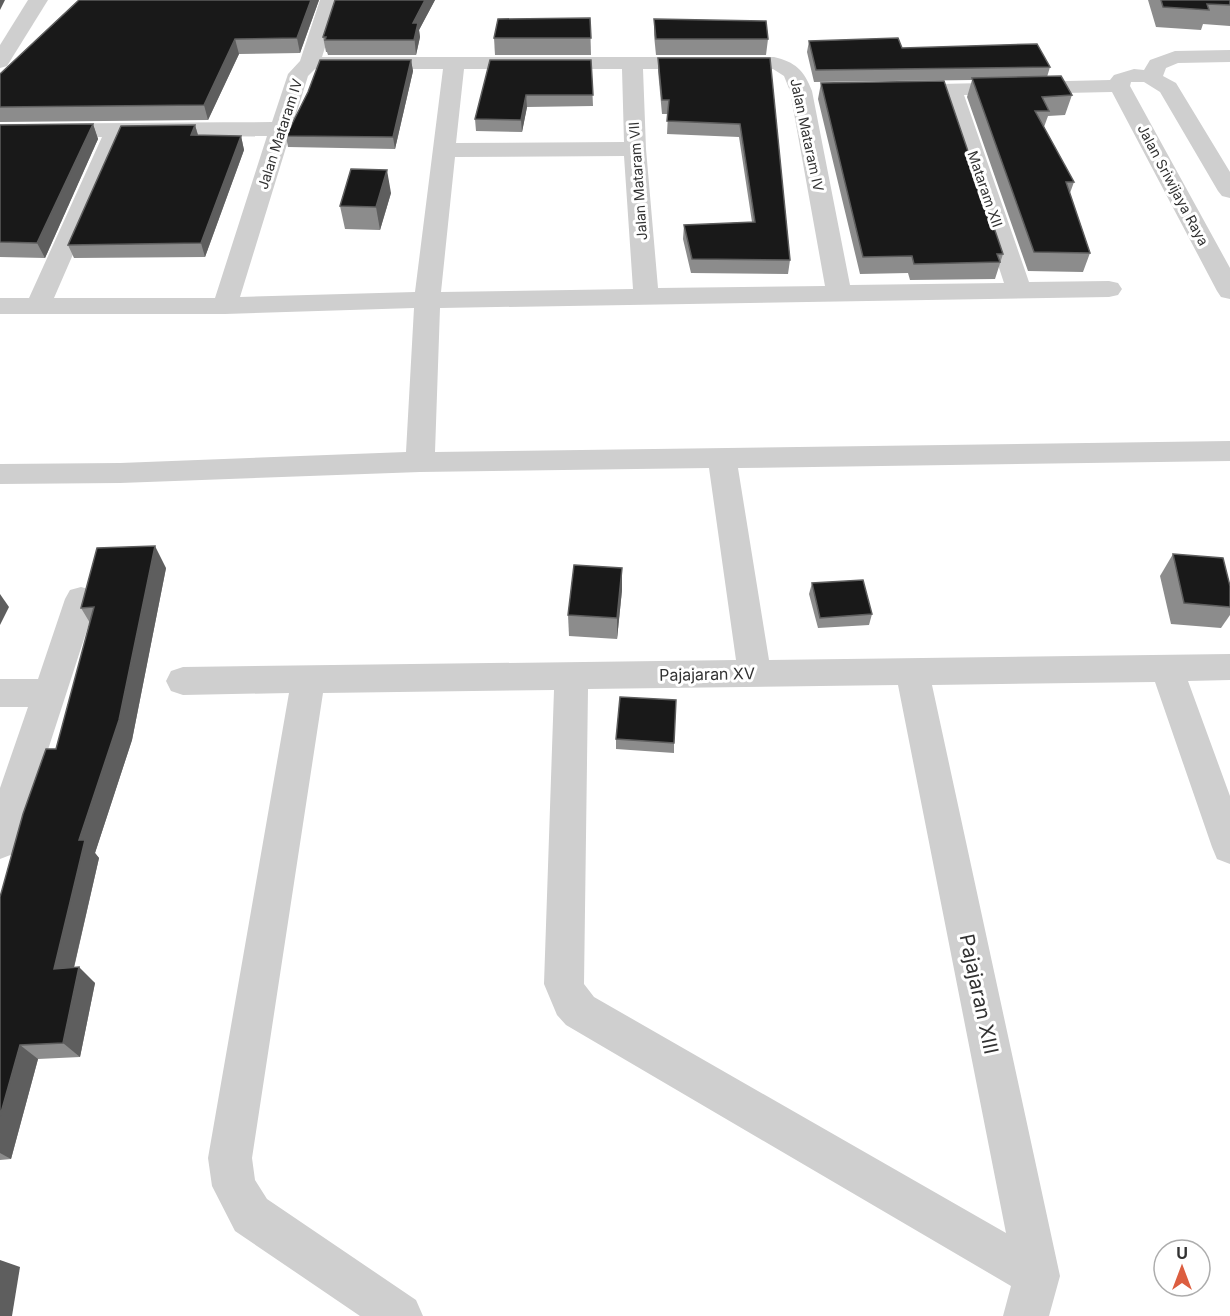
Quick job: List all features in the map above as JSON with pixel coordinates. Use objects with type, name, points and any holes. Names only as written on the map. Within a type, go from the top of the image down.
[{"type":"street","points":[[0,62],[38,0]]},
{"type":"street","points":[[310,63],[330,0]]},
{"type":"street","points":[[1152,77],[1157,64],[1175,57],[1230,56]]},
{"type":"street","name":"Jalan Mataram IV","points":[[225,306],[298,74],[310,63],[774,63],[786,65],[794,72],[801,91],[839,295]]},
{"type":"street","points":[[420,462],[427,300],[454,63]]},
{"type":"street","name":"Jalan Mataram VII","points":[[632,64],[635,149],[646,297]]},
{"type":"street","points":[[882,90],[1120,82],[1130,75],[1152,77],[1168,88],[1230,191]]},
{"type":"street","name":"Jalan Sriwijaya Raya","points":[[1120,82],[1230,291]]},
{"type":"street","name":"Mataram XII","points":[[951,89],[1019,290]]},
{"type":"street","points":[[801,91],[824,90]]},
{"type":"street","points":[[0,131],[281,129]]},
{"type":"street","points":[[38,306],[116,130]]},
{"type":"street","points":[[444,150],[635,149]]},
{"type":"street","points":[[0,306],[225,306],[427,300],[839,295],[1110,288]]},
{"type":"street","points":[[0,474],[120,473],[420,462],[1230,451]]},
{"type":"street","points":[[722,457],[755,674]]},
{"type":"street","points":[[0,842],[81,599]]},
{"type":"street","name":"Pajajaran XV","points":[[183,681],[1230,667]]},
{"type":"street","points":[[1167,668],[1230,847]]},
{"type":"street","name":"Pajajaran XIII","points":[[912,671],[1037,1276],[1026,1316]]},
{"type":"street","points":[[571,676],[564,984],[571,1001],[580,1011],[590,1017],[1037,1276]]},
{"type":"street","points":[[308,680],[232,1147],[231,1168],[234,1186],[251,1215],[400,1316]]},
{"type":"street","points":[[0,693],[48,693]]},
{"type":"building","points":[[79,0],[311,0],[297,38],[235,39],[204,105],[0,107],[0,74]]},
{"type":"building","points":[[335,0],[425,0],[413,23],[418,23],[414,40],[325,40],[326,37],[323,37]]},
{"type":"building","points":[[1161,0],[1230,0],[1230,5],[1207,4],[1209,10],[1163,7]]},
{"type":"building","points":[[590,18],[591,38],[494,38],[498,19]]},
{"type":"building","points":[[654,19],[766,21],[768,39],[656,39]]},
{"type":"building","points":[[898,38],[902,48],[1037,44],[1050,67],[816,70],[809,41]]},
{"type":"building","points":[[658,58],[770,58],[790,260],[692,259],[684,225],[755,222],[740,124],[667,121],[669,100],[662,100]]},
{"type":"building","points":[[320,60],[411,60],[393,137],[286,136],[308,92]]},
{"type":"building","points":[[490,60],[591,60],[593,95],[526,95],[521,120],[475,119]]},
{"type":"building","points":[[1061,76],[1072,95],[1042,97],[1049,111],[1035,111],[1074,182],[1066,182],[1090,253],[1034,252],[972,78]]},
{"type":"building","points":[[944,81],[1003,254],[997,254],[1000,262],[914,264],[912,256],[863,257],[821,83]]},
{"type":"building","points":[[93,124],[37,243],[0,242],[0,125]]},
{"type":"building","points":[[195,125],[191,135],[241,136],[201,243],[68,245],[121,126]]},
{"type":"building","points":[[351,169],[387,170],[376,207],[340,206]]},
{"type":"building","points":[[155,546],[119,720],[79,840],[85,840],[54,969],[79,967],[63,1043],[20,1045],[0,1116],[0,897],[23,814],[46,749],[56,749],[94,607],[81,608],[97,548]]},
{"type":"building","points":[[1173,554],[1223,558],[1230,586],[1230,607],[1184,603]]},
{"type":"building","points":[[574,565],[622,568],[617,618],[568,615]]},
{"type":"building","points":[[863,580],[872,614],[820,618],[812,583]]},
{"type":"building","points":[[620,697],[676,700],[674,743],[616,739]]}]
